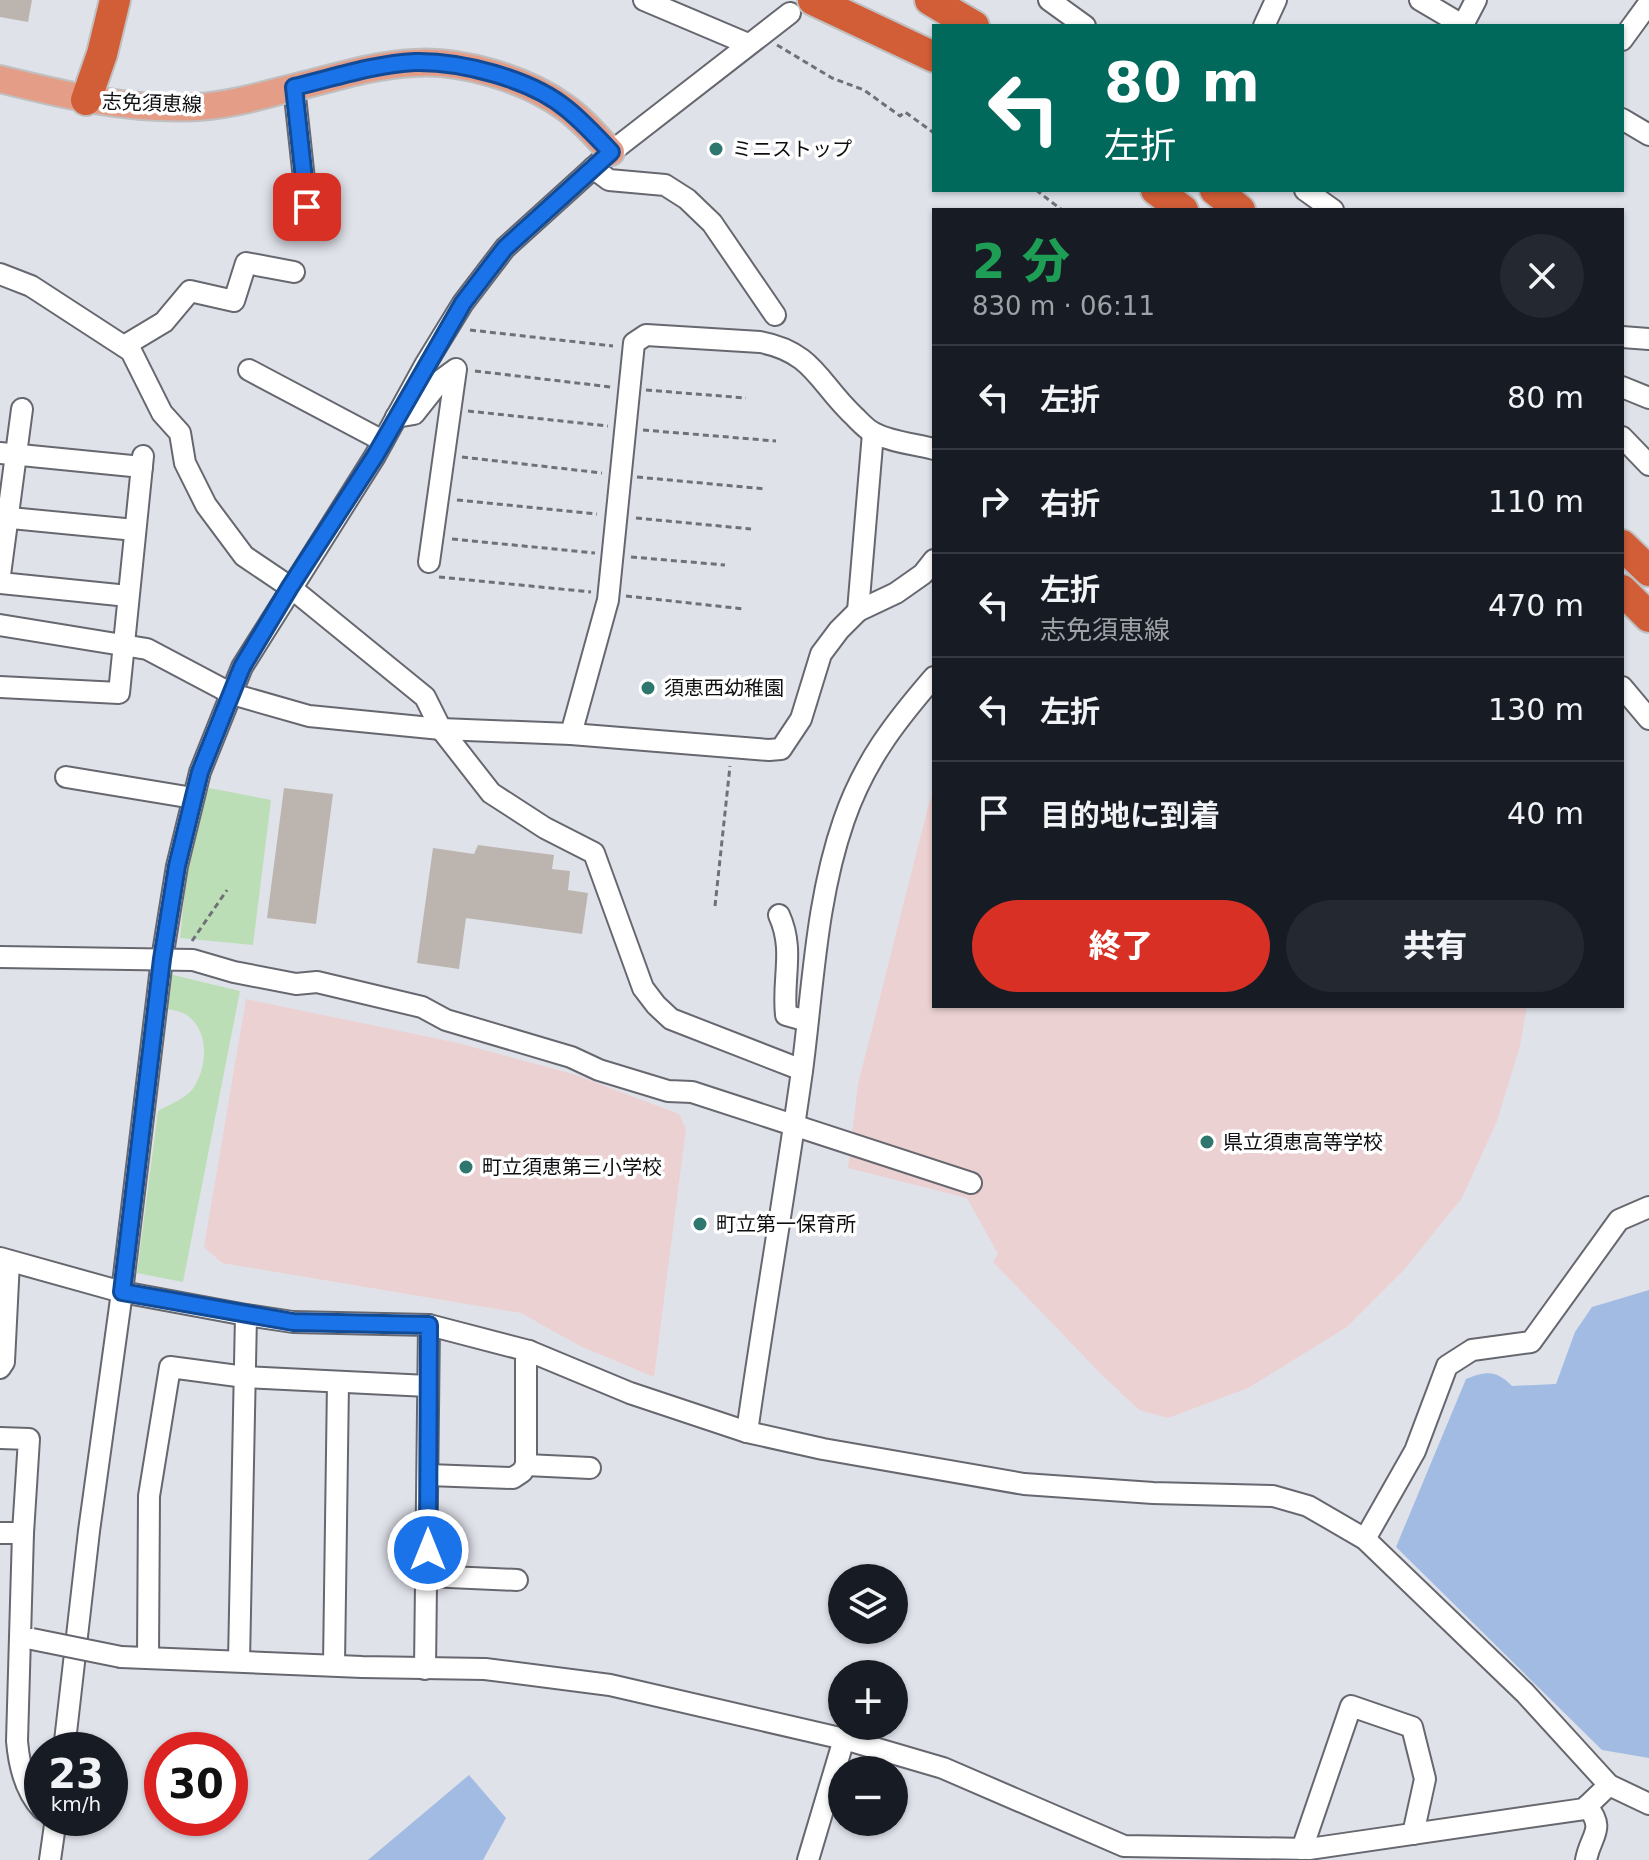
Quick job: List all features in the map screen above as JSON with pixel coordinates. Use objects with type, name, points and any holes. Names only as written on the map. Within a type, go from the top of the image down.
[{"type":"highway","points":[[86,100],[106,0]]},
{"type":"highway","points":[[86,100],[102,54],[115,0]]},
{"type":"highway","points":[[854,0],[932,45]]},
{"type":"highway","points":[[930,0],[971,24]]},
{"type":"highway","points":[[960,0],[993,24]]},
{"type":"highway","points":[[802,7],[932,56]]},
{"type":"highway","points":[[1159,192],[1180,208]]},
{"type":"highway","points":[[1218,192],[1238,208]]},
{"type":"highway","points":[[1624,547],[1649,571]]},
{"type":"highway","points":[[1624,592],[1649,617]]},
{"type":"main road","name":"志免須恵線","points":[[0,79],[86,100],[143,106],[199,107],[237,102],[374,68],[415,62],[446,64],[506,78],[536,90],[565,107],[602,160]]},
{"type":"street","points":[[644,0],[754,39]]},
{"type":"street","points":[[1050,0],[1082,24]]},
{"type":"street","points":[[1265,24],[1276,0]]},
{"type":"street","points":[[1420,0],[1461,24]]},
{"type":"street","points":[[1465,24],[1476,0]]},
{"type":"street","points":[[1624,37],[1649,3]]},
{"type":"street","points":[[66,1732],[162,959],[177,866],[200,772],[242,667],[383,441],[463,303],[505,248],[602,160],[754,39],[802,7]]},
{"type":"street","points":[[294,87],[307,207]]},
{"type":"street","points":[[1624,120],[1649,135]]},
{"type":"street","points":[[602,160],[609,180],[665,185],[687,199],[712,223],[775,315]]},
{"type":"street","points":[[1308,192],[1330,208]]},
{"type":"street","points":[[124,346],[164,322],[190,291],[234,301],[246,263],[294,272]]},
{"type":"street","points":[[0,274],[31,286],[131,351],[162,413],[180,433],[185,463],[206,505],[244,556],[290,587],[425,697],[441,729],[491,793],[545,828],[594,853],[643,988],[656,1005],[671,1019],[802,1070]]},
{"type":"street","points":[[571,734],[609,594],[634,343],[646,335],[777,345],[796,353],[810,365],[851,413],[873,433],[932,448]]},
{"type":"street","points":[[1624,337],[1649,339]]},
{"type":"street","points":[[396,417],[414,414],[441,380],[456,369]]},
{"type":"street","points":[[430,569],[456,369]]},
{"type":"street","points":[[249,370],[383,441]]},
{"type":"street","points":[[1624,388],[1649,398]]},
{"type":"street","points":[[0,575],[8,454],[22,409]]},
{"type":"street","points":[[858,611],[873,433]]},
{"type":"street","points":[[1624,439],[1649,465]]},
{"type":"street","points":[[0,687],[119,693],[143,462],[8,454]]},
{"type":"street","points":[[4,517],[135,530]]},
{"type":"street","points":[[0,625],[147,649],[175,661],[232,694],[309,716],[441,729],[571,734],[769,750],[781,749],[788,741],[801,719],[821,654],[858,611],[905,587],[923,574],[932,563]]},
{"type":"street","points":[[0,583],[128,596]]},
{"type":"street","points":[[747,1432],[829,876],[844,820],[869,760],[932,680]]},
{"type":"street","points":[[1624,689],[1649,719]]},
{"type":"street","points":[[66,777],[193,798]]},
{"type":"street","points":[[779,915],[787,933],[786,1015],[807,1021]]},
{"type":"street","points":[[0,957],[193,960],[249,975],[296,984],[317,982],[380,996],[422,1007],[446,1020],[571,1057],[599,1070],[668,1091],[692,1092],[971,1183]]},
{"type":"street","points":[[1365,1539],[1415,1451],[1447,1366],[1472,1350],[1531,1342],[1619,1220],[1649,1207]]},
{"type":"street","points":[[0,1368],[4,1362],[5,1260],[122,1292],[246,1315],[293,1322],[429,1325],[529,1351],[630,1393],[747,1432],[823,1449],[1024,1484],[1153,1493],[1273,1496],[1308,1506],[1365,1539],[1525,1693],[1609,1785],[1649,1804]]},
{"type":"street","points":[[239,1661],[246,1315]]},
{"type":"street","points":[[425,1669],[429,1325]]},
{"type":"street","points":[[428,1475],[513,1478],[522,1472],[526,1465],[526,1360],[529,1351]]},
{"type":"street","points":[[148,1657],[149,1496],[170,1367],[245,1377],[428,1386]]},
{"type":"street","points":[[334,1664],[338,1382]]},
{"type":"street","points":[[0,1438],[29,1439],[23,1533],[26,1636],[9,1736],[24,1777]]},
{"type":"street","points":[[526,1465],[590,1468]]},
{"type":"street","points":[[0,1533],[23,1533]]},
{"type":"street","points":[[427,1576],[517,1580]]},
{"type":"street","points":[[0,1617],[26,1636],[121,1657],[485,1669],[610,1685],[828,1735]]},
{"type":"street","points":[[1302,1849],[1351,1706],[1412,1727],[1425,1779],[1413,1834]]},
{"type":"street","points":[[808,1860],[844,1740]]},
{"type":"street","points":[[847,1740],[943,1768],[1124,1846],[1302,1849],[1584,1809],[1609,1785]]},
{"type":"street","points":[[1586,1860],[1589,1843],[1598,1826],[1597,1819],[1587,1806]]},
{"type":"street","points":[[50,1860],[51,1836]]},
{"type":"path","points":[[754,39],[832,78],[864,90],[900,116],[905,112],[932,132]]},
{"type":"path","points":[[1039,192],[1059,208]]},
{"type":"path","points":[[467,329],[633,348]]},
{"type":"path","points":[[456,369],[629,389],[746,398]]},
{"type":"path","points":[[449,409],[776,441]]},
{"type":"path","points":[[443,455],[766,489]]},
{"type":"path","points":[[437,498],[751,529]]},
{"type":"path","points":[[432,537],[725,565]]},
{"type":"path","points":[[430,569],[744,609]]},
{"type":"path","points":[[715,906],[733,747]]},
{"type":"path","points":[[190,944],[227,890]]},
{"type":"shaded area","points":[[932,796],[932,1008],[1527,1008],[1520,1046],[1497,1121],[1462,1198],[1402,1272],[1347,1327],[1248,1388],[1168,1418],[1139,1410],[993,1262],[998,1254],[967,1198],[848,1168],[858,1084]]},
{"type":"shaded area","points":[[246,999],[458,1043],[573,1074],[679,1114],[686,1129],[654,1377],[580,1346],[521,1313],[222,1263],[204,1247]]},
{"type":"green space","points":[[209,788],[271,800],[253,945],[180,938],[192,842]]},
{"type":"green space","points":[[169,974],[240,991],[183,1282],[137,1273],[158,1111],[190,1092],[203,1062],[203,1040],[193,1021],[183,1013],[167,1009]]},
{"type":"water","points":[[1649,1290],[1649,1758],[1602,1750],[1396,1547],[1466,1379],[1491,1374],[1512,1386],[1556,1384],[1575,1332],[1592,1307]]},
{"type":"water","points":[[469,1775],[506,1818],[483,1860],[368,1860]]},
{"type":"building","points":[[0,0],[32,0],[28,22],[0,17]]},
{"type":"building","points":[[284,788],[333,794],[316,924],[267,918]]},
{"type":"building","points":[[478,845],[554,855],[552,869],[570,871],[568,890],[588,893],[582,934],[466,918],[459,969],[417,963],[433,848],[474,854]]},
{"type":"place","name":"ミニストップ","points":[[716,149]]},
{"type":"place","name":"須恵西幼稚園","points":[[648,688]]},
{"type":"place","name":"県立須恵高等学校","points":[[1207,1142]]},
{"type":"place","name":"町立須恵第三小学校","points":[[466,1167]]},
{"type":"place","name":"町立第一保育所","points":[[700,1224]]},
{"type":"route","points":[[307,207],[294,87],[374,68],[415,62],[446,64],[506,78],[536,90],[565,107],[611,152],[505,248],[463,303],[375,456],[242,667],[200,772],[185,823],[162,959],[122,1292],[293,1322],[429,1325],[428,1550]]}]
